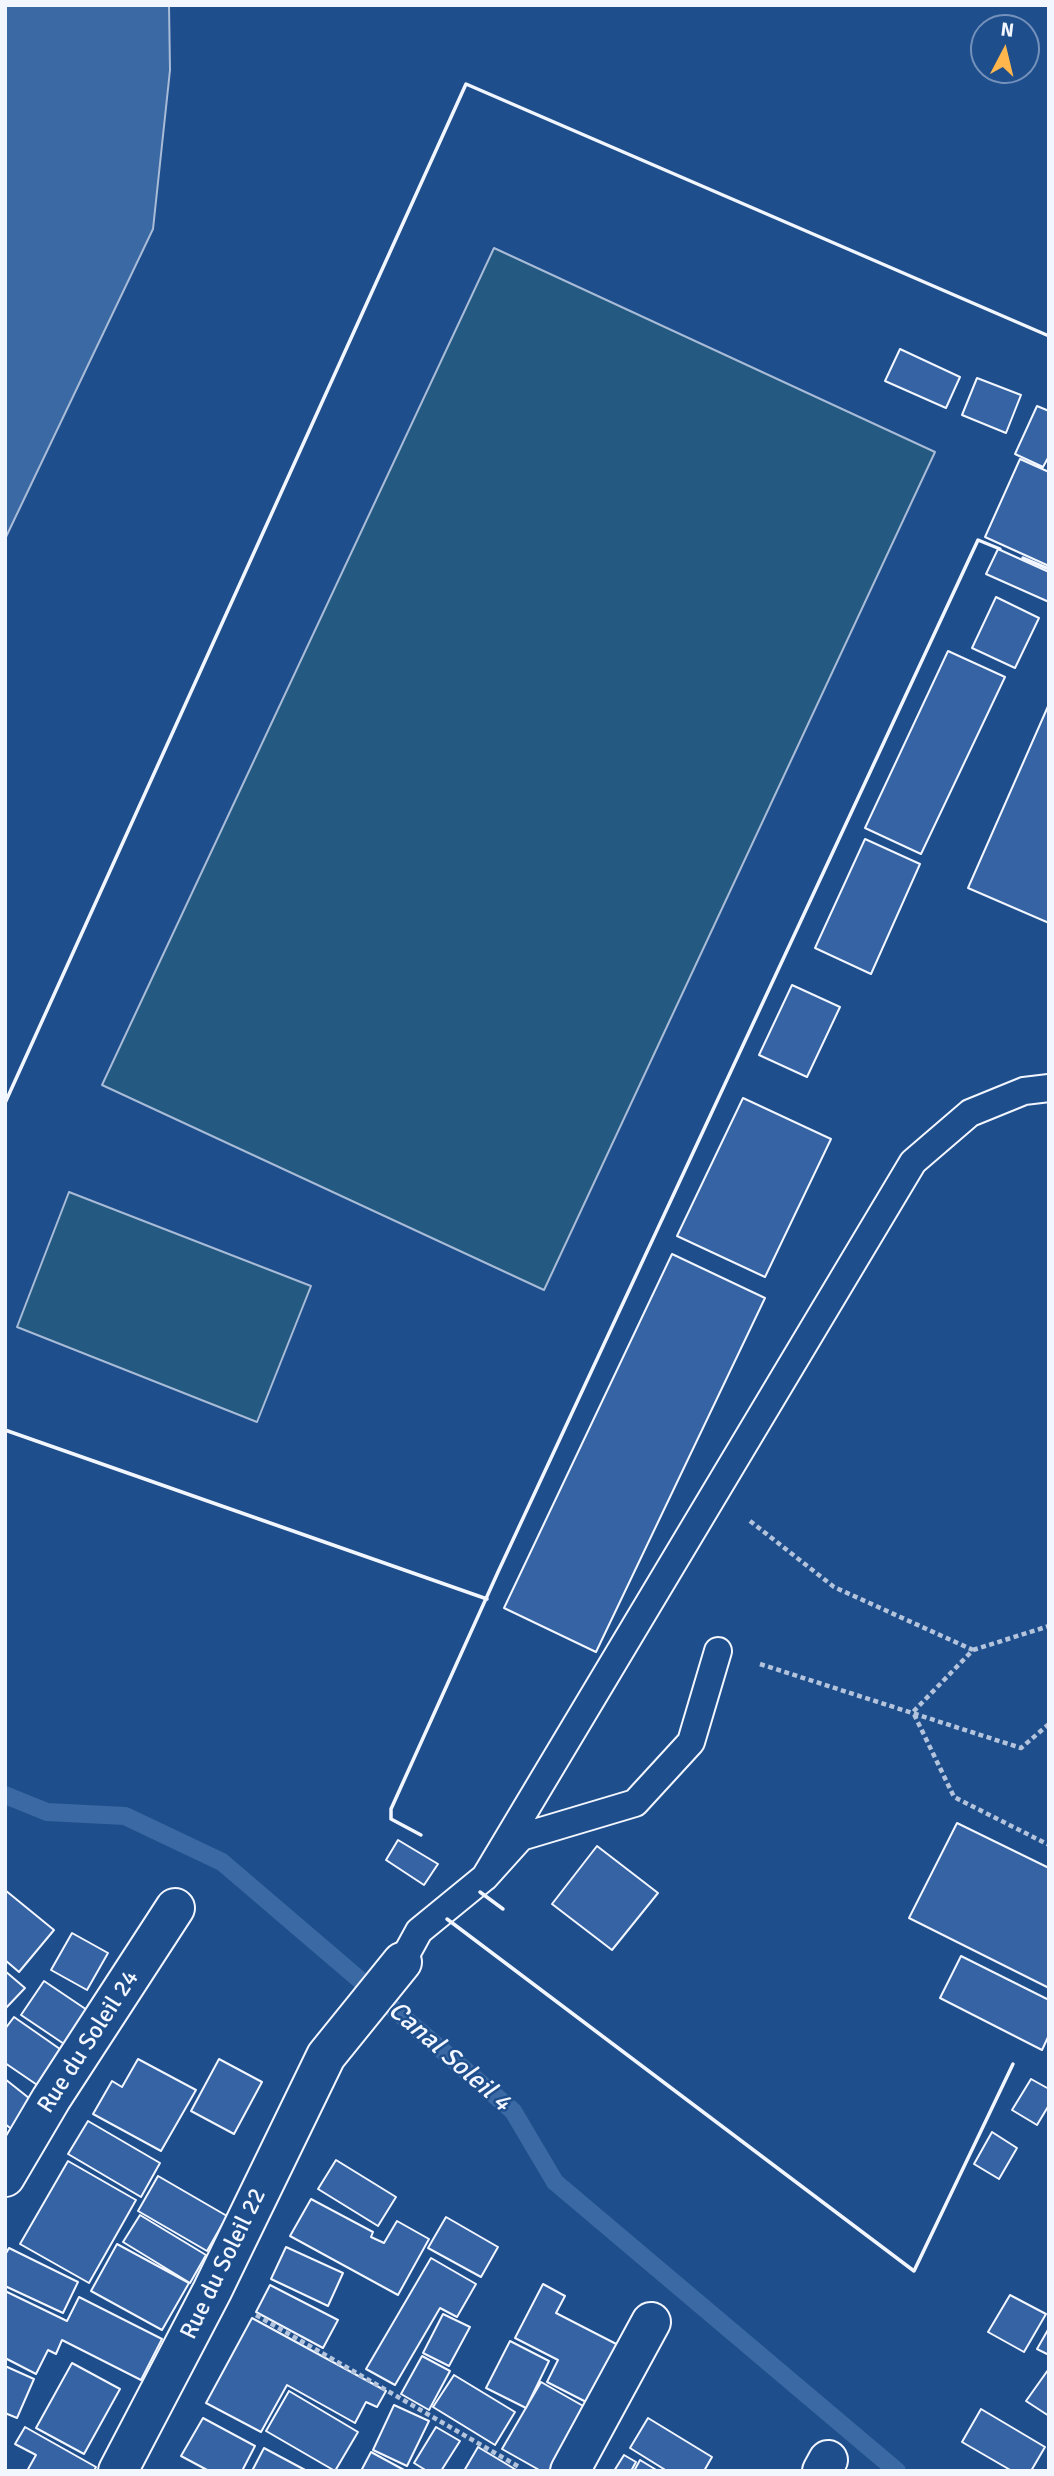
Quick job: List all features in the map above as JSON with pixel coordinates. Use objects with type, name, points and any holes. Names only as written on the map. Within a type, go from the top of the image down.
[{"type":"street","name":"Rue du Soleil 24","points":[[5,2177],[51,2099],[175,1908]]},
{"type":"street","name":"Rue du Soleil 22","points":[[118,2471],[212,2291],[326,2056],[402,1962]]},
{"type":"street","points":[[570,2471],[651,2322]]},
{"type":"lane","points":[[485,1877],[914,1162],[970,1113],[1024,1091],[1049,1088]]},
{"type":"lane","points":[[402,1962],[419,1931],[485,1877],[521,1837],[635,1803],[691,1742],[718,1651]]},
{"type":"path","points":[[715,1493],[834,1587],[973,1650]]},
{"type":"path","points":[[913,1712],[973,1650],[1049,1626]]},
{"type":"path","points":[[718,1651],[1021,1748],[1049,1724]]},
{"type":"path","points":[[913,1712],[954,1797],[1049,1845]]},
{"type":"path","points":[[212,2291],[529,2471]]},
{"type":"shaded area","points":[[5,5],[169,5],[170,70],[153,229],[5,539]]},
{"type":"shaded area","points":[[494,248],[935,452],[544,1290],[102,1085]]},
{"type":"shaded area","points":[[69,1192],[311,1286],[257,1422],[17,1327]]},
{"type":"building","points":[[900,349],[960,377],[946,408],[885,381]]},
{"type":"building","points":[[977,378],[1021,395],[1006,433],[962,415]]},
{"type":"building","points":[[1037,406],[1049,411],[1049,456],[1043,467],[1015,454]]},
{"type":"building","points":[[1020,459],[1049,472],[1049,566],[985,537]]},
{"type":"building","points":[[998,549],[1049,572],[1049,602],[986,574]]},
{"type":"building","points":[[996,597],[1039,618],[1015,668],[972,648]]},
{"type":"building","points":[[948,651],[1005,677],[921,854],[865,828]]},
{"type":"building","points":[[1049,704],[1049,923],[968,888]]},
{"type":"building","points":[[865,839],[920,864],[871,974],[815,948]]},
{"type":"building","points":[[792,985],[840,1007],[807,1077],[759,1055]]},
{"type":"building","points":[[743,1098],[831,1139],[765,1277],[677,1236]]},
{"type":"building","points":[[672,1254],[765,1298],[596,1652],[504,1608]]},
{"type":"building","points":[[957,1823],[1049,1868],[1049,1988],[909,1918]]},
{"type":"building","points":[[398,1840],[438,1864],[424,1885],[386,1860]]},
{"type":"building","points":[[597,1846],[658,1893],[612,1950],[552,1904]]},
{"type":"building","points":[[5,1890],[54,1930],[19,1972],[5,1960]]},
{"type":"building","points":[[72,1933],[108,1953],[87,1990],[51,1970]]},
{"type":"building","points":[[961,1956],[1049,2000],[1049,2035],[1042,2050],[940,1998]]},
{"type":"building","points":[[5,1971],[25,1988],[5,2009]]},
{"type":"building","points":[[44,1981],[96,2016],[73,2050],[21,2015]]},
{"type":"building","points":[[14,2017],[70,2056],[46,2091],[5,2063],[5,2029]]},
{"type":"building","points":[[138,2059],[196,2090],[161,2151],[93,2114],[112,2081],[122,2087]]},
{"type":"building","points":[[219,2059],[262,2082],[234,2134],[191,2111]]},
{"type":"building","points":[[5,2079],[39,2106],[18,2134],[5,2124]]},
{"type":"building","points":[[1031,2079],[1049,2089],[1049,2105],[1037,2125],[1012,2110]]},
{"type":"building","points":[[88,2121],[160,2163],[141,2197],[68,2154]]},
{"type":"building","points":[[992,2132],[1017,2148],[999,2179],[974,2164]]},
{"type":"building","points":[[336,2160],[396,2197],[378,2226],[318,2189]]},
{"type":"building","points":[[68,2161],[136,2200],[89,2283],[20,2244]]},
{"type":"building","points":[[158,2176],[227,2216],[207,2251],[138,2211]]},
{"type":"building","points":[[311,2199],[373,2232],[371,2237],[384,2243],[397,2221],[429,2239],[398,2295],[290,2236]]},
{"type":"building","points":[[140,2215],[206,2255],[190,2283],[123,2242]]},
{"type":"building","points":[[446,2217],[498,2247],[481,2277],[428,2248]]},
{"type":"building","points":[[117,2244],[189,2283],[162,2330],[91,2291]]},
{"type":"building","points":[[286,2247],[343,2273],[328,2306],[271,2279]]},
{"type":"building","points":[[9,2248],[78,2282],[63,2313],[5,2286],[5,2255]]},
{"type":"building","points":[[431,2258],[476,2284],[457,2317],[440,2308],[395,2385],[366,2369]]},
{"type":"building","points":[[543,2284],[565,2296],[556,2313],[626,2349],[596,2407],[547,2382],[558,2360],[515,2338]]},
{"type":"building","points":[[270,2285],[338,2320],[323,2348],[256,2312]]},
{"type":"building","points":[[5,2291],[67,2321],[79,2297],[162,2339],[141,2380],[62,2340],[56,2354],[48,2350],[36,2374],[5,2358]]},
{"type":"building","points":[[1010,2295],[1046,2314],[1024,2352],[988,2332]]},
{"type":"building","points":[[443,2314],[470,2327],[449,2366],[423,2353]]},
{"type":"building","points":[[252,2318],[386,2391],[377,2407],[366,2402],[355,2423],[287,2385],[261,2432],[206,2403]]},
{"type":"building","points":[[1049,2328],[1049,2355],[1037,2349]]},
{"type":"building","points":[[510,2341],[549,2361],[526,2408],[486,2388]]},
{"type":"building","points":[[422,2356],[450,2371],[429,2410],[401,2394]]},
{"type":"building","points":[[72,2363],[120,2389],[84,2454],[36,2428]]},
{"type":"building","points":[[5,2366],[34,2379],[17,2418],[5,2413]]},
{"type":"building","points":[[1049,2370],[1049,2416],[1026,2401]]},
{"type":"building","points":[[454,2375],[515,2412],[495,2445],[433,2407]]},
{"type":"building","points":[[541,2382],[592,2411],[557,2471],[541,2471],[502,2449]]},
{"type":"building","points":[[289,2391],[358,2432],[335,2471],[266,2431]]},
{"type":"building","points":[[394,2405],[429,2421],[407,2466],[373,2450]]},
{"type":"building","points":[[981,2409],[1045,2447],[1031,2471],[1012,2471],[962,2442]]},
{"type":"building","points":[[203,2418],[255,2446],[242,2471],[209,2471],[181,2456]]},
{"type":"building","points":[[648,2418],[712,2457],[704,2471],[667,2471],[630,2448]]},
{"type":"building","points":[[25,2427],[96,2467],[94,2471],[27,2471],[36,2455],[15,2444]]},
{"type":"building","points":[[436,2427],[460,2441],[441,2471],[427,2471],[414,2463]]},
{"type":"building","points":[[478,2447],[518,2471],[464,2471]]},
{"type":"building","points":[[264,2448],[307,2471],[252,2471]]},
{"type":"building","points":[[371,2452],[406,2471],[361,2471]]},
{"type":"building","points":[[624,2455],[636,2462],[631,2471],[614,2471]]},
{"type":"building","points":[[640,2460],[658,2471],[634,2471]]},
{"type":"waterway","name":"Canal Soleil 4","points":[[5,1795],[47,1812],[125,1816],[222,1862],[513,2111],[555,2182],[897,2471]]},
{"type":"wall","points":[[5,1103],[466,84],[1049,336]]},
{"type":"wall","points":[[421,1835],[391,1819],[391,1809],[498,1572],[978,540],[1000,549]]},
{"type":"wall","points":[[1023,558],[1049,569]]},
{"type":"wall","points":[[5,1430],[487,1599]]},
{"type":"wall","points":[[480,1892],[503,1909]]},
{"type":"wall","points":[[447,1919],[914,2271],[1013,2064]]}]
